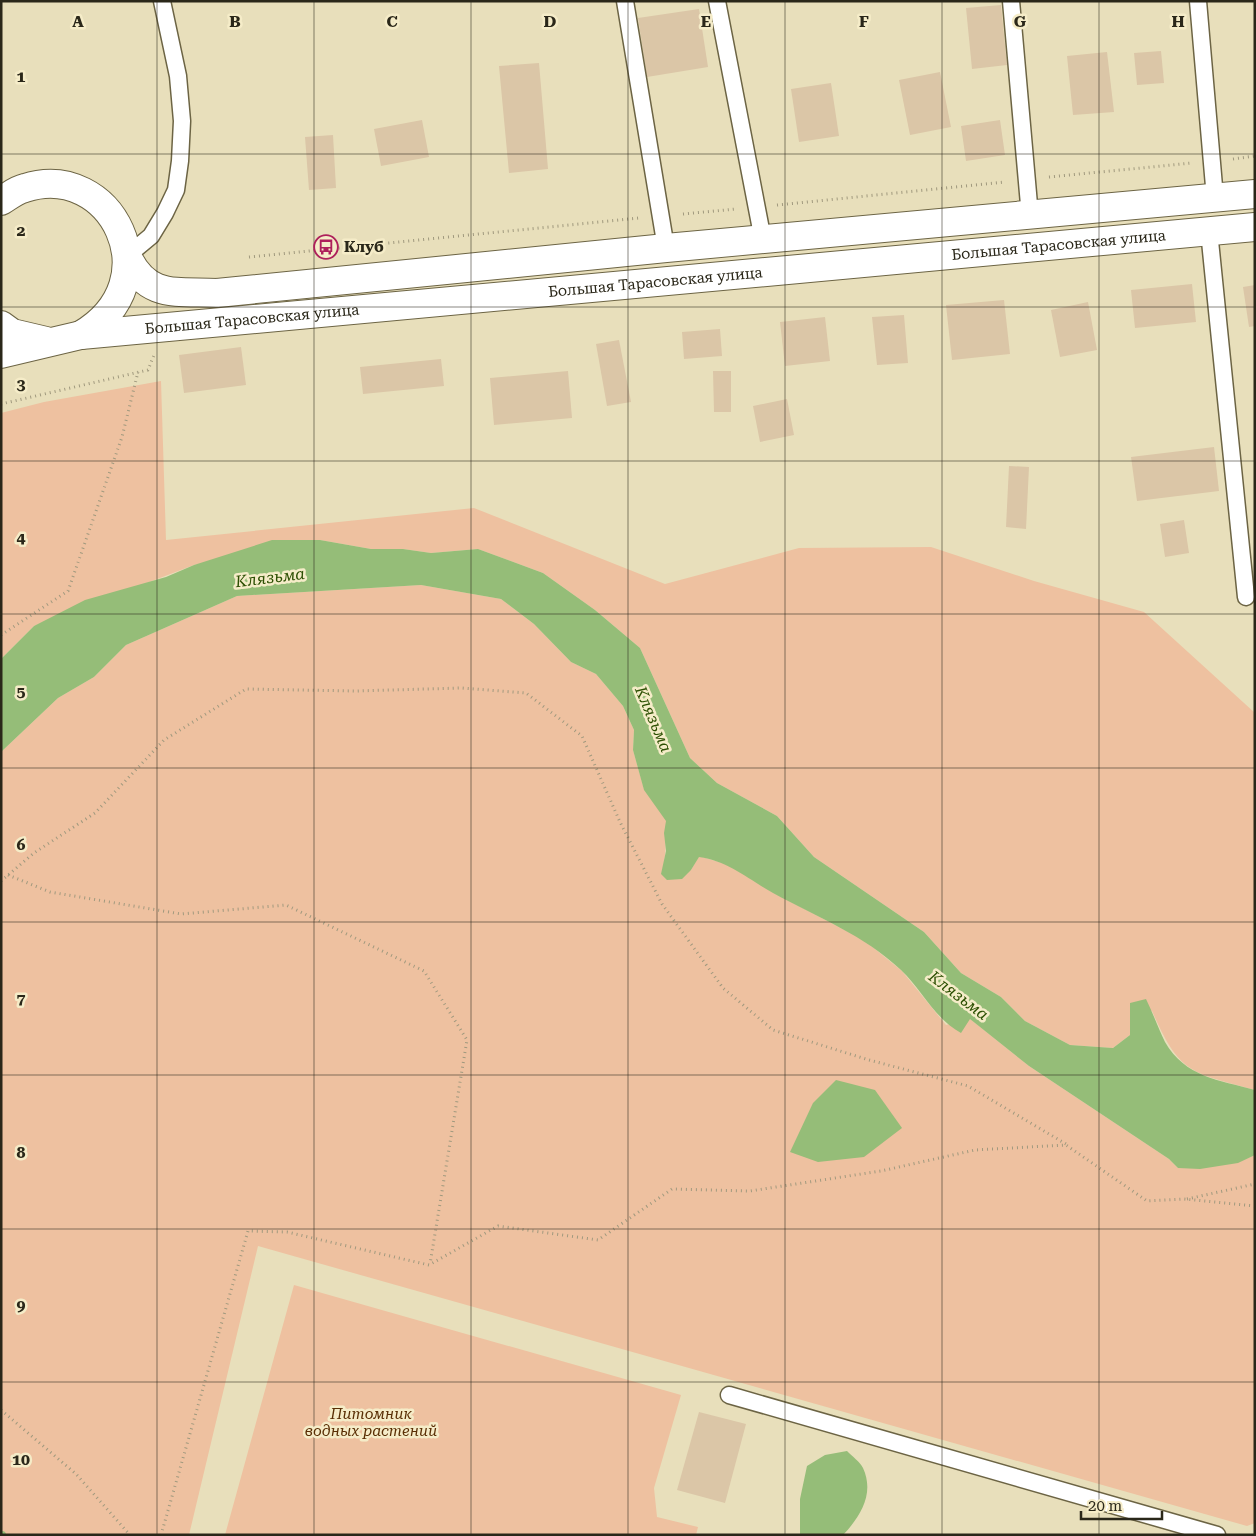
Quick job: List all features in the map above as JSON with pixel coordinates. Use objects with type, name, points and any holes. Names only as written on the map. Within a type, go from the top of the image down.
[{"type":"street","points":[[1,201],[23,188],[37,184],[53,184],[73,188],[92,197],[112,216],[122,236],[127,256],[124,288],[116,304],[106,317],[81,335]]},
{"type":"street","name":"Большая Тарасовская улица","points":[[127,256],[134,271],[143,282],[164,290],[217,293],[666,248],[1255,194]]},
{"type":"street","name":"Большая Тарасовская улица","points":[[1,354],[81,335],[1255,227]]},
{"type":"street","points":[[1,324],[12,333],[33,339],[55,342]]},
{"type":"lane","points":[[127,256],[151,236],[165,213],[176,190],[180,161],[182,121],[178,76],[162,1]]},
{"type":"lane","points":[[625,1],[666,248]]},
{"type":"lane","points":[[717,1],[763,240]]},
{"type":"lane","points":[[1010,1],[1030,216]]},
{"type":"lane","points":[[1198,1],[1215,198]]},
{"type":"lane","points":[[1210,231],[1246,597]]},
{"type":"lane","points":[[728,1395],[1217,1535]]},
{"type":"path","points":[[1,404],[148,370],[156,349]]},
{"type":"path","points":[[1,635],[68,591],[122,437],[138,372]]},
{"type":"path","points":[[1,881],[34,853],[95,813],[164,740],[246,689],[355,691],[462,688],[526,693],[582,736],[620,822],[662,904],[723,988],[773,1030],[869,1060],[968,1086],[1066,1145],[1147,1201],[1184,1199],[1255,1206]]},
{"type":"path","points":[[8,875],[50,892],[180,914],[286,905],[424,971],[467,1040],[430,1265]]},
{"type":"path","points":[[161,1535],[248,1231],[287,1232],[430,1265],[498,1226],[598,1240],[672,1189],[750,1191],[881,1171],[976,1150],[1066,1145]]},
{"type":"path","points":[[1184,1199],[1255,1184]]},
{"type":"path","points":[[1,1410],[76,1474],[130,1535]]},
{"type":"green space","points":[[161,381],[166,540],[474,508],[665,584],[799,548],[931,547],[1034,581],[1144,612],[1255,713],[1255,1090],[1216,1079],[1190,1068],[1171,1048],[1152,1011],[1130,1003],[1130,1035],[1113,1048],[1070,1045],[1025,1021],[1001,997],[961,973],[924,932],[814,857],[777,816],[717,783],[690,758],[640,648],[595,610],[543,573],[478,549],[431,553],[403,549],[371,549],[320,540],[194,565],[34,626],[1,659],[1,413],[44,402]]},
{"type":"green space","points":[[421,585],[501,599],[534,624],[571,662],[596,674],[623,706],[634,730],[633,750],[644,789],[667,821],[664,862],[691,870],[699,856],[729,865],[772,892],[864,940],[902,971],[946,1025],[969,1018],[1029,1066],[1169,1159],[1178,1168],[1225,1164],[1255,1155],[1255,1523],[1247,1526],[258,1246],[189,1535],[1,1535],[1,752],[58,698],[94,677],[126,645],[237,596]]},
{"type":"green space","name":"Питомник водных растений","points":[[294,1285],[681,1395],[654,1488],[657,1517],[698,1527],[696,1535],[225,1535]]},
{"type":"water","name":"Клязьма","points":[[272,540],[320,540],[371,549],[403,549],[431,553],[478,549],[543,573],[595,610],[640,648],[690,758],[717,783],[777,816],[814,857],[924,932],[961,973],[1001,997],[1025,1021],[1070,1045],[1113,1048],[1130,1035],[1130,1003],[1146,999],[1165,1042],[1182,1063],[1216,1080],[1255,1090],[1255,1155],[1238,1163],[1200,1169],[1178,1168],[1169,1159],[1029,1066],[970,1019],[961,1033],[952,1027],[943,1020],[901,970],[872,947],[840,927],[773,893],[729,866],[709,859],[699,857],[691,870],[682,879],[667,880],[661,874],[666,851],[664,833],[666,821],[644,790],[633,750],[634,730],[623,706],[596,674],[571,662],[534,624],[501,599],[421,585],[237,596],[126,645],[94,677],[58,698],[1,752],[1,659],[34,626],[85,600],[166,577],[194,565]]},
{"type":"water","points":[[836,1080],[875,1090],[902,1128],[864,1157],[818,1162],[790,1152],[813,1103]]},
{"type":"water","points":[[847,1451],[862,1466],[866,1478],[866,1496],[860,1513],[843,1535],[800,1535],[800,1499],[807,1466],[825,1455]]},
{"type":"building","points":[[1001,5],[1007,65],[972,69],[966,8]]},
{"type":"building","points":[[699,9],[708,67],[647,77],[638,18]]},
{"type":"building","points":[[1161,51],[1164,83],[1137,85],[1134,53]]},
{"type":"building","points":[[1107,52],[1114,112],[1073,115],[1067,56]]},
{"type":"building","points":[[539,63],[548,169],[509,173],[499,66]]},
{"type":"building","points":[[940,72],[951,127],[910,135],[899,80]]},
{"type":"building","points":[[831,83],[839,136],[799,142],[791,89]]},
{"type":"building","points":[[422,120],[429,157],[381,166],[374,129]]},
{"type":"building","points":[[1000,120],[1005,155],[966,161],[961,126]]},
{"type":"building","points":[[333,135],[336,188],[309,190],[305,137]]},
{"type":"building","points":[[1192,284],[1196,322],[1135,328],[1131,290]]},
{"type":"building","points":[[1255,285],[1255,326],[1249,327],[1243,287]]},
{"type":"building","points":[[1004,300],[1010,354],[952,360],[946,305]]},
{"type":"building","points":[[1088,302],[1097,350],[1060,357],[1051,310]]},
{"type":"building","points":[[904,315],[908,363],[877,365],[872,317]]},
{"type":"building","points":[[825,317],[830,361],[785,366],[780,322]]},
{"type":"building","points":[[720,329],[722,356],[684,359],[682,332]]},
{"type":"building","points":[[619,340],[631,402],[607,406],[596,344]]},
{"type":"building","points":[[241,347],[246,385],[184,393],[179,355]]},
{"type":"building","points":[[441,359],[444,386],[363,394],[360,367]]},
{"type":"building","points":[[568,371],[572,418],[494,425],[490,378]]},
{"type":"building","points":[[713,371],[731,371],[731,412],[714,412]]},
{"type":"building","points":[[787,399],[794,435],[760,442],[753,406]]},
{"type":"building","points":[[1214,447],[1219,491],[1137,501],[1131,457]]},
{"type":"building","points":[[1009,466],[1029,467],[1026,529],[1006,527]]},
{"type":"building","points":[[1184,520],[1189,553],[1165,557],[1160,524]]},
{"type":"building","points":[[699,1412],[746,1424],[725,1503],[677,1490]]},
{"type":"place","name":"Клуб","points":[[326,247]]}]
